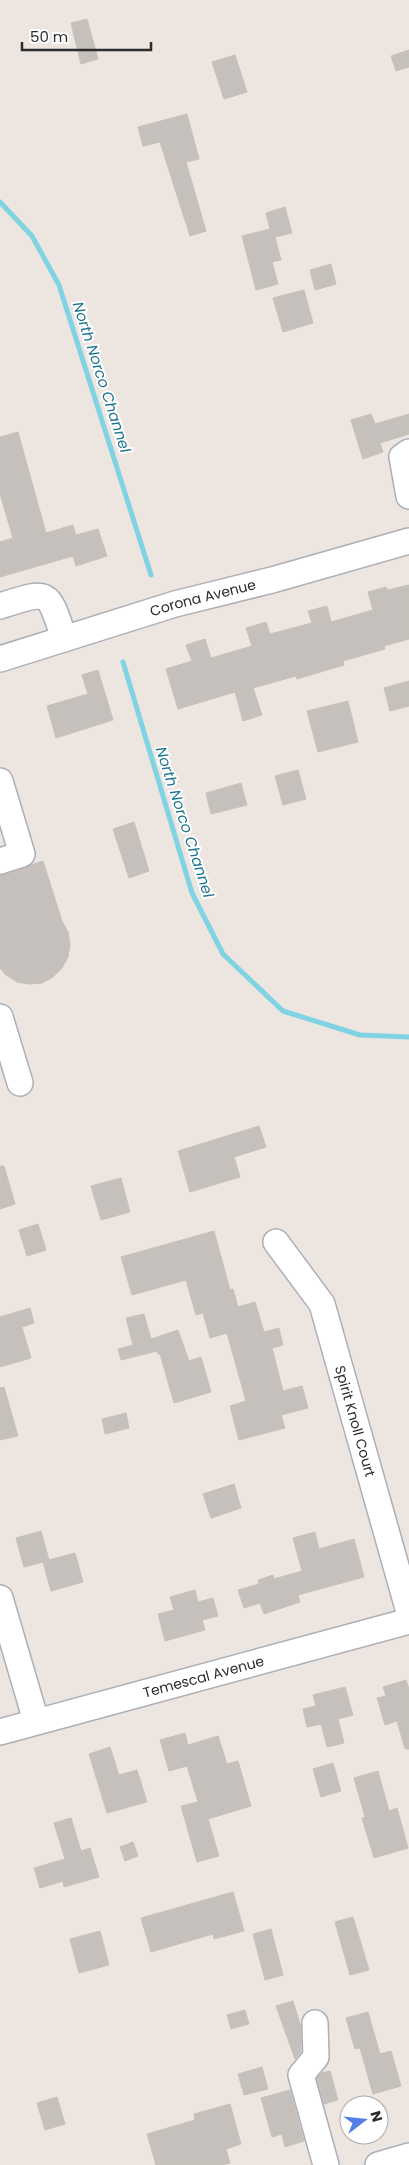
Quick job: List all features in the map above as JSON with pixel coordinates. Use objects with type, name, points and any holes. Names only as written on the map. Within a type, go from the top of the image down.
[{"type":"street","points":[[409,452],[402,457],[409,496]]},
{"type":"street","name":"Corona Avenue","points":[[0,659],[175,604],[272,580],[409,542]]},
{"type":"street","points":[[0,606],[34,595],[44,597],[53,604],[64,639]]},
{"type":"street","points":[[0,781],[22,854],[0,861]]},
{"type":"street","points":[[0,1017],[20,1083]]},
{"type":"street","name":"Spirit Knoll Court","points":[[276,1242],[322,1304],[409,1612]]},
{"type":"street","points":[[0,1598],[36,1722]]},
{"type":"street","name":"Temescal Avenue","points":[[0,1732],[409,1621]]},
{"type":"street","points":[[315,2023],[316,2057],[301,2075],[326,2165]]},
{"type":"building","points":[[87,19],[98,59],[81,64],[71,23]]},
{"type":"building","points":[[409,50],[409,67],[396,71],[391,56]]},
{"type":"building","points":[[235,55],[247,92],[224,99],[212,62]]},
{"type":"building","points":[[187,114],[199,159],[186,162],[206,231],[190,236],[160,142],[143,146],[138,127]]},
{"type":"building","points":[[285,207],[292,233],[275,237],[281,260],[272,262],[278,284],[256,290],[242,236],[270,229],[266,213]]},
{"type":"building","points":[[331,264],[336,284],[315,290],[310,270]]},
{"type":"building","points":[[304,290],[313,323],[283,332],[273,298]]},
{"type":"building","points":[[371,414],[375,424],[409,414],[409,434],[380,443],[383,452],[363,459],[351,420]]},
{"type":"building","points":[[18,432],[46,533],[73,525],[76,535],[98,529],[107,556],[76,566],[73,556],[0,577],[0,542],[13,538],[0,494],[0,437]]},
{"type":"building","points":[[409,585],[409,639],[384,646],[385,649],[343,661],[344,665],[297,679],[296,676],[253,688],[262,715],[243,721],[235,692],[178,709],[166,669],[192,661],[186,645],[205,639],[211,658],[252,646],[246,628],[266,622],[270,634],[312,623],[308,611],[327,606],[331,622],[373,610],[368,592],[386,587],[387,590]]},
{"type":"building","points":[[98,670],[113,720],[56,738],[47,706],[88,694],[82,675]]},
{"type":"building","points":[[409,681],[409,706],[390,711],[384,688]]},
{"type":"building","points":[[348,701],[358,742],[318,752],[307,711]]},
{"type":"building","points":[[298,770],[306,799],[283,805],[275,776]]},
{"type":"building","points":[[241,783],[247,805],[211,814],[206,793]]},
{"type":"building","points":[[134,822],[149,871],[129,878],[113,829]]},
{"type":"building","points":[[43,861],[62,921],[68,932],[70,945],[68,957],[62,968],[53,977],[42,983],[29,984],[17,982],[6,975],[0,968],[0,875]]},
{"type":"building","points":[[259,1126],[266,1147],[234,1157],[240,1177],[190,1192],[178,1151]]},
{"type":"building","points":[[0,1166],[4,1166],[15,1204],[0,1209]]},
{"type":"building","points":[[121,1178],[130,1212],[101,1220],[91,1186]]},
{"type":"building","points":[[38,1224],[46,1250],[27,1256],[19,1230]]},
{"type":"building","points":[[214,1231],[230,1290],[233,1289],[238,1307],[255,1302],[264,1332],[279,1328],[283,1345],[272,1348],[283,1391],[302,1386],[308,1408],[281,1415],[285,1428],[239,1440],[230,1406],[246,1401],[227,1333],[210,1338],[203,1313],[196,1315],[186,1280],[132,1295],[121,1257]]},
{"type":"building","points":[[30,1308],[34,1323],[22,1327],[31,1358],[0,1367],[0,1317]]},
{"type":"building","points":[[144,1314],[151,1339],[178,1330],[189,1361],[201,1357],[211,1392],[174,1403],[160,1354],[157,1351],[121,1360],[118,1349],[133,1345],[126,1318]]},
{"type":"building","points":[[4,1387],[18,1436],[0,1440],[0,1388]]},
{"type":"building","points":[[126,1413],[129,1428],[105,1434],[102,1419]]},
{"type":"building","points":[[234,1484],[241,1508],[211,1518],[203,1494]]},
{"type":"building","points":[[41,1531],[49,1560],[75,1553],[83,1582],[51,1591],[43,1562],[24,1567],[16,1538]]},
{"type":"building","points":[[315,1532],[319,1549],[354,1539],[364,1577],[298,1595],[300,1602],[264,1614],[260,1603],[244,1608],[238,1590],[259,1584],[258,1580],[273,1575],[274,1579],[302,1571],[293,1538]]},
{"type":"building","points":[[195,1590],[198,1602],[213,1598],[218,1616],[202,1620],[205,1630],[165,1641],[158,1614],[174,1610],[170,1597]]},
{"type":"building","points":[[406,1680],[409,1689],[409,1749],[405,1749],[397,1721],[385,1725],[377,1698],[386,1696],[383,1687]]},
{"type":"building","points":[[345,1687],[353,1715],[338,1719],[344,1743],[327,1747],[321,1724],[307,1727],[303,1709],[316,1706],[313,1695]]},
{"type":"building","points":[[185,1733],[188,1745],[218,1736],[227,1764],[238,1761],[251,1806],[208,1819],[219,1856],[197,1862],[181,1806],[198,1802],[187,1766],[169,1771],[160,1740]]},
{"type":"building","points":[[110,1747],[119,1775],[137,1770],[147,1802],[107,1813],[89,1754]]},
{"type":"building","points":[[333,1763],[341,1791],[321,1797],[313,1769]]},
{"type":"building","points":[[378,1771],[389,1811],[397,1808],[408,1848],[374,1858],[362,1818],[365,1817],[354,1778]]},
{"type":"building","points":[[71,1818],[81,1851],[90,1848],[99,1877],[64,1887],[63,1881],[40,1888],[34,1868],[65,1859],[54,1823]]},
{"type":"building","points":[[133,1842],[138,1856],[125,1861],[120,1847]]},
{"type":"building","points":[[233,1892],[244,1931],[214,1939],[213,1934],[151,1952],[141,1918]]},
{"type":"building","points":[[353,1917],[369,1970],[350,1975],[335,1922]]},
{"type":"building","points":[[271,1929],[283,1975],[265,1980],[253,1934]]},
{"type":"building","points":[[100,1931],[109,1965],[79,1973],[70,1939]]},
{"type":"building","points":[[293,2001],[301,2027],[301,2052],[295,2059],[276,2006]]},
{"type":"building","points":[[245,2010],[249,2024],[231,2029],[227,2015]]},
{"type":"building","points":[[368,2012],[380,2054],[391,2051],[401,2086],[373,2094],[360,2048],[355,2049],[346,2018]]},
{"type":"building","points":[[262,2067],[268,2089],[244,2095],[238,2074]]},
{"type":"building","points":[[330,2071],[338,2100],[324,2104],[317,2078],[321,2073]]},
{"type":"building","points":[[290,2090],[304,2141],[285,2147],[282,2134],[272,2137],[261,2098]]},
{"type":"building","points":[[57,2097],[65,2124],[45,2130],[37,2103]]},
{"type":"building","points":[[230,2104],[241,2144],[226,2149],[230,2163],[222,2165],[156,2165],[147,2134],[195,2120],[194,2114]]},
{"type":"waterway","name":"North Norco Channel","points":[[0,202],[32,236],[59,285],[151,575]]},
{"type":"waterway","name":"North Norco Channel","points":[[123,662],[192,893],[223,954],[283,1011],[360,1035],[409,1037]]}]
